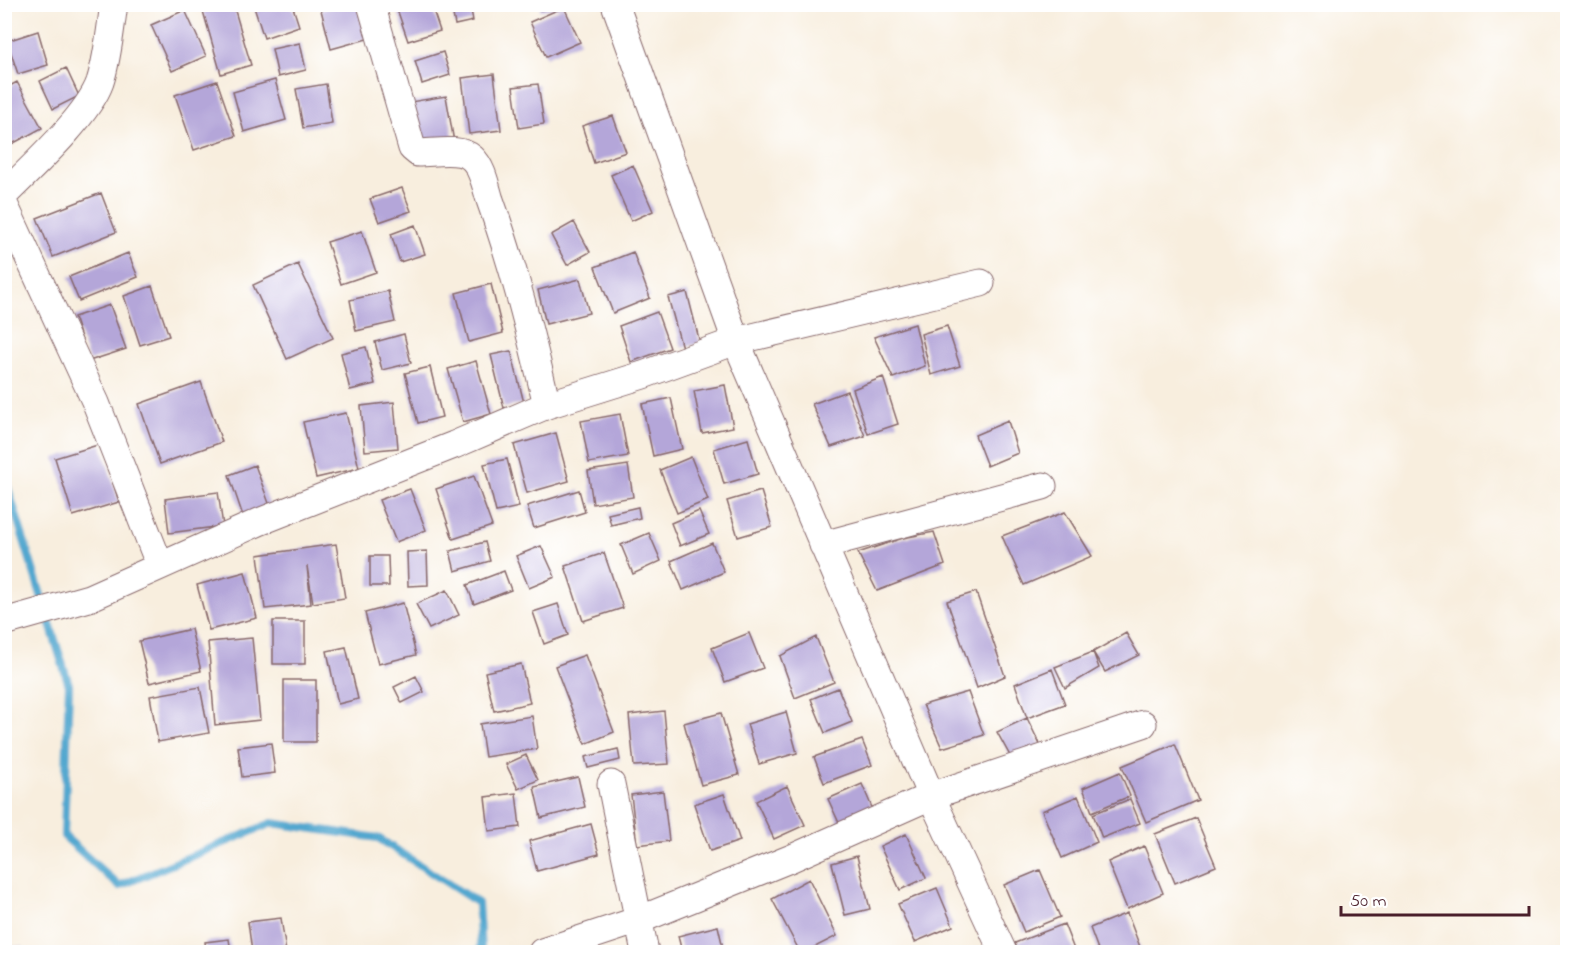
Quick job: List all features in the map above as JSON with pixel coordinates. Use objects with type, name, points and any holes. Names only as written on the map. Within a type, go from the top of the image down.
[{"type":"street","points":[[4,195],[87,106],[99,84],[105,62],[114,4]]},
{"type":"street","points":[[371,4],[412,148],[418,153],[458,152],[466,154],[473,158],[478,166],[506,246],[526,316],[547,405]]},
{"type":"street","points":[[615,4],[736,341],[931,796],[1003,952]]},
{"type":"street","points":[[4,204],[96,403],[160,566]]},
{"type":"street","points":[[4,622],[89,598],[259,522],[454,445],[547,405],[643,375],[736,341],[981,283]]},
{"type":"street","points":[[823,545],[1043,486]]},
{"type":"street","points":[[542,952],[639,920],[792,858],[931,796],[1143,724]]},
{"type":"street","points":[[611,784],[645,952]]},
{"type":"building","points":[[201,4],[233,4],[251,65],[221,74]]},
{"type":"building","points":[[253,4],[292,4],[299,26],[264,38]]},
{"type":"building","points":[[343,4],[357,4],[367,39],[331,49],[321,10]]},
{"type":"building","points":[[411,4],[431,4],[440,31],[408,41],[397,9]]},
{"type":"building","points":[[451,4],[470,4],[473,21],[455,25]]},
{"type":"building","points":[[540,4],[564,4],[564,7],[540,10]]},
{"type":"building","points":[[564,7],[580,42],[546,57],[530,22]]},
{"type":"building","points":[[185,10],[206,56],[172,71],[151,25]]},
{"type":"building","points":[[38,31],[48,65],[18,74],[7,41]]},
{"type":"building","points":[[300,43],[306,70],[278,77],[272,49]]},
{"type":"building","points":[[443,52],[450,75],[422,84],[415,61]]},
{"type":"building","points":[[66,68],[79,96],[53,109],[40,81]]},
{"type":"building","points":[[494,74],[501,130],[469,134],[462,78]]},
{"type":"building","points":[[275,80],[286,120],[244,132],[233,92]]},
{"type":"building","points":[[217,81],[236,136],[194,150],[175,95]]},
{"type":"building","points":[[17,82],[42,128],[12,144],[4,130],[4,89]]},
{"type":"building","points":[[326,84],[332,123],[303,128],[296,89]]},
{"type":"building","points":[[538,84],[544,124],[519,128],[513,87]]},
{"type":"building","points":[[446,96],[454,142],[418,148],[410,102]]},
{"type":"building","points":[[613,116],[626,152],[594,163],[582,126]]},
{"type":"building","points":[[633,165],[653,211],[631,221],[611,175]]},
{"type":"building","points":[[402,188],[411,211],[379,222],[370,199]]},
{"type":"building","points":[[101,193],[116,232],[53,257],[37,218]]},
{"type":"building","points":[[574,222],[590,252],[567,265],[551,235]]},
{"type":"building","points":[[415,225],[425,254],[400,262],[391,234]]},
{"type":"building","points":[[362,231],[376,272],[341,284],[327,242]]},
{"type":"building","points":[[633,252],[650,298],[613,313],[595,267]]},
{"type":"building","points":[[128,253],[138,277],[79,301],[69,277]]},
{"type":"building","points":[[298,264],[333,338],[287,359],[253,285]]},
{"type":"building","points":[[580,279],[589,313],[546,324],[538,290]]},
{"type":"building","points":[[491,284],[503,333],[469,342],[456,293]]},
{"type":"building","points":[[152,286],[169,336],[140,345],[124,296]]},
{"type":"building","points":[[388,291],[395,322],[356,331],[350,300]]},
{"type":"building","points":[[687,292],[700,343],[682,348],[668,297]]},
{"type":"building","points":[[110,305],[126,349],[89,361],[74,317]]},
{"type":"building","points":[[657,312],[670,348],[631,362],[619,326]]},
{"type":"building","points":[[915,324],[925,366],[893,378],[874,337]]},
{"type":"building","points":[[947,326],[960,366],[931,375],[921,334]]},
{"type":"building","points":[[404,334],[411,363],[382,370],[375,342]]},
{"type":"building","points":[[366,347],[375,384],[350,390],[341,353]]},
{"type":"building","points":[[511,351],[524,403],[504,408],[491,355]]},
{"type":"building","points":[[476,361],[491,414],[463,422],[448,369]]},
{"type":"building","points":[[430,367],[442,417],[418,423],[405,373]]},
{"type":"building","points":[[883,377],[898,424],[868,434],[853,389]]},
{"type":"building","points":[[201,382],[222,442],[160,464],[139,404]]},
{"type":"building","points":[[725,385],[733,427],[702,433],[694,391]]},
{"type":"building","points":[[847,391],[865,436],[831,447],[812,404]]},
{"type":"building","points":[[671,398],[682,449],[653,456],[642,404]]},
{"type":"building","points":[[394,402],[398,448],[365,451],[361,406]]},
{"type":"building","points":[[346,413],[359,468],[316,478],[303,422]]},
{"type":"building","points":[[620,414],[628,456],[589,463],[581,421]]},
{"type":"building","points":[[1008,421],[1018,453],[987,466],[975,435]]},
{"type":"building","points":[[556,433],[569,481],[527,493],[514,445]]},
{"type":"building","points":[[748,439],[758,474],[724,484],[714,449]]},
{"type":"building","points":[[101,444],[119,502],[73,516],[55,458]]},
{"type":"building","points":[[691,457],[708,500],[677,513],[660,470]]},
{"type":"building","points":[[507,459],[519,507],[496,512],[484,464]]},
{"type":"building","points":[[255,465],[270,506],[243,516],[229,475]]},
{"type":"building","points":[[628,465],[633,497],[593,504],[588,471]]},
{"type":"building","points":[[474,476],[492,526],[453,539],[436,489]]},
{"type":"building","points":[[410,489],[426,530],[396,542],[379,500]]},
{"type":"building","points":[[579,490],[585,512],[534,528],[527,506]]},
{"type":"building","points":[[761,491],[772,527],[738,537],[727,501]]},
{"type":"building","points":[[218,492],[223,526],[169,533],[165,499]]},
{"type":"building","points":[[638,507],[640,518],[611,525],[608,514]]},
{"type":"building","points":[[699,511],[709,534],[680,546],[671,523]]},
{"type":"building","points":[[1065,512],[1092,556],[1024,585],[1002,536]]},
{"type":"building","points":[[934,532],[945,565],[877,591],[858,553],[903,538]]},
{"type":"building","points":[[649,533],[661,561],[633,574],[621,545]]},
{"type":"building","points":[[485,542],[490,561],[455,571],[450,551]]},
{"type":"building","points":[[712,543],[724,572],[683,590],[671,561]]},
{"type":"building","points":[[336,544],[345,598],[313,603],[307,566],[311,604],[265,609],[258,555]]},
{"type":"building","points":[[541,546],[555,577],[529,588],[516,556]]},
{"type":"building","points":[[427,551],[428,585],[408,586],[407,552]]},
{"type":"building","points":[[604,553],[623,608],[583,621],[565,566]]},
{"type":"building","points":[[370,556],[388,556],[389,586],[370,586]]},
{"type":"building","points":[[504,571],[511,590],[474,604],[467,585]]},
{"type":"building","points":[[245,572],[257,618],[209,630],[197,585]]},
{"type":"building","points":[[447,590],[459,615],[429,629],[416,604]]},
{"type":"building","points":[[976,592],[1005,676],[977,688],[947,601]]},
{"type":"building","points":[[403,603],[416,655],[378,664],[365,613]]},
{"type":"building","points":[[558,604],[568,635],[544,644],[533,612]]},
{"type":"building","points":[[273,621],[305,621],[305,664],[273,664]]},
{"type":"building","points":[[191,629],[201,671],[149,683],[139,641]]},
{"type":"building","points":[[749,633],[763,668],[725,682],[712,648]]},
{"type":"building","points":[[1126,633],[1139,655],[1105,672],[1093,652]]},
{"type":"building","points":[[816,637],[834,682],[795,698],[780,656]]},
{"type":"building","points":[[252,638],[260,720],[215,725],[208,642]]},
{"type":"building","points":[[346,647],[358,699],[338,704],[327,651]]},
{"type":"building","points":[[1093,652],[1099,668],[1065,688],[1055,667]]},
{"type":"building","points":[[585,655],[614,732],[585,744],[555,666]]},
{"type":"building","points":[[521,664],[530,703],[494,711],[485,672]]},
{"type":"building","points":[[1052,669],[1065,704],[1027,718],[1015,684]]},
{"type":"building","points":[[416,676],[424,692],[402,703],[394,687]]},
{"type":"building","points":[[284,680],[316,680],[316,742],[284,742]]},
{"type":"building","points":[[200,687],[209,733],[158,742],[150,696]]},
{"type":"building","points":[[838,688],[852,722],[825,733],[811,699]]},
{"type":"building","points":[[968,692],[984,735],[942,748],[923,705]]},
{"type":"building","points":[[664,711],[669,764],[634,766],[629,715]]},
{"type":"building","points":[[786,712],[797,753],[759,764],[747,724]]},
{"type":"building","points":[[721,713],[739,775],[701,785],[684,723]]},
{"type":"building","points":[[532,716],[537,749],[485,757],[480,724]]},
{"type":"building","points":[[1027,718],[1044,753],[1014,763],[997,732]]},
{"type":"building","points":[[862,740],[872,765],[824,783],[814,757]]},
{"type":"building","points":[[271,743],[275,773],[242,777],[238,747]]},
{"type":"building","points":[[1175,744],[1198,800],[1146,822],[1122,766]]},
{"type":"building","points":[[618,749],[620,760],[588,768],[585,757]]},
{"type":"building","points":[[526,755],[538,780],[518,789],[506,764]]},
{"type":"building","points":[[1120,772],[1130,796],[1092,812],[1083,788]]},
{"type":"building","points":[[578,777],[585,807],[541,818],[534,787]]},
{"type":"building","points":[[862,784],[873,810],[840,825],[828,799]]},
{"type":"building","points":[[787,786],[805,825],[774,839],[756,801]]},
{"type":"building","points":[[663,791],[669,841],[637,845],[631,795]]},
{"type":"building","points":[[516,793],[520,827],[489,831],[485,797]]},
{"type":"building","points":[[724,794],[740,841],[710,851],[694,804]]},
{"type":"building","points":[[1078,796],[1097,842],[1062,858],[1042,811]]},
{"type":"building","points":[[1130,799],[1140,823],[1102,838],[1093,814]]},
{"type":"building","points":[[1196,818],[1216,866],[1175,883],[1155,834]]},
{"type":"building","points":[[591,824],[599,854],[537,871],[529,841]]},
{"type":"building","points":[[906,834],[926,878],[900,890],[880,846]]},
{"type":"building","points":[[1144,846],[1163,893],[1127,909],[1108,862]]},
{"type":"building","points":[[857,856],[870,909],[845,915],[832,863]]},
{"type":"building","points":[[1040,870],[1060,917],[1024,932],[1004,885]]},
{"type":"building","points":[[809,879],[837,936],[805,952],[800,952],[772,899]]},
{"type":"building","points":[[937,888],[953,926],[915,942],[898,904]]},
{"type":"building","points":[[1127,913],[1142,952],[1099,952],[1090,928]]},
{"type":"building","points":[[281,918],[286,952],[252,952],[248,922]]},
{"type":"building","points":[[1064,924],[1075,952],[1018,952],[1015,943]]},
{"type":"building","points":[[718,926],[724,952],[682,952],[678,936]]},
{"type":"building","points":[[229,939],[231,952],[206,952],[205,942]]},
{"type":"building","points":[[22,946],[23,952],[4,952],[4,948]]},
{"type":"waterway","points":[[4,476],[69,685],[64,836],[119,886],[272,823],[378,838],[478,903],[481,952]]}]
